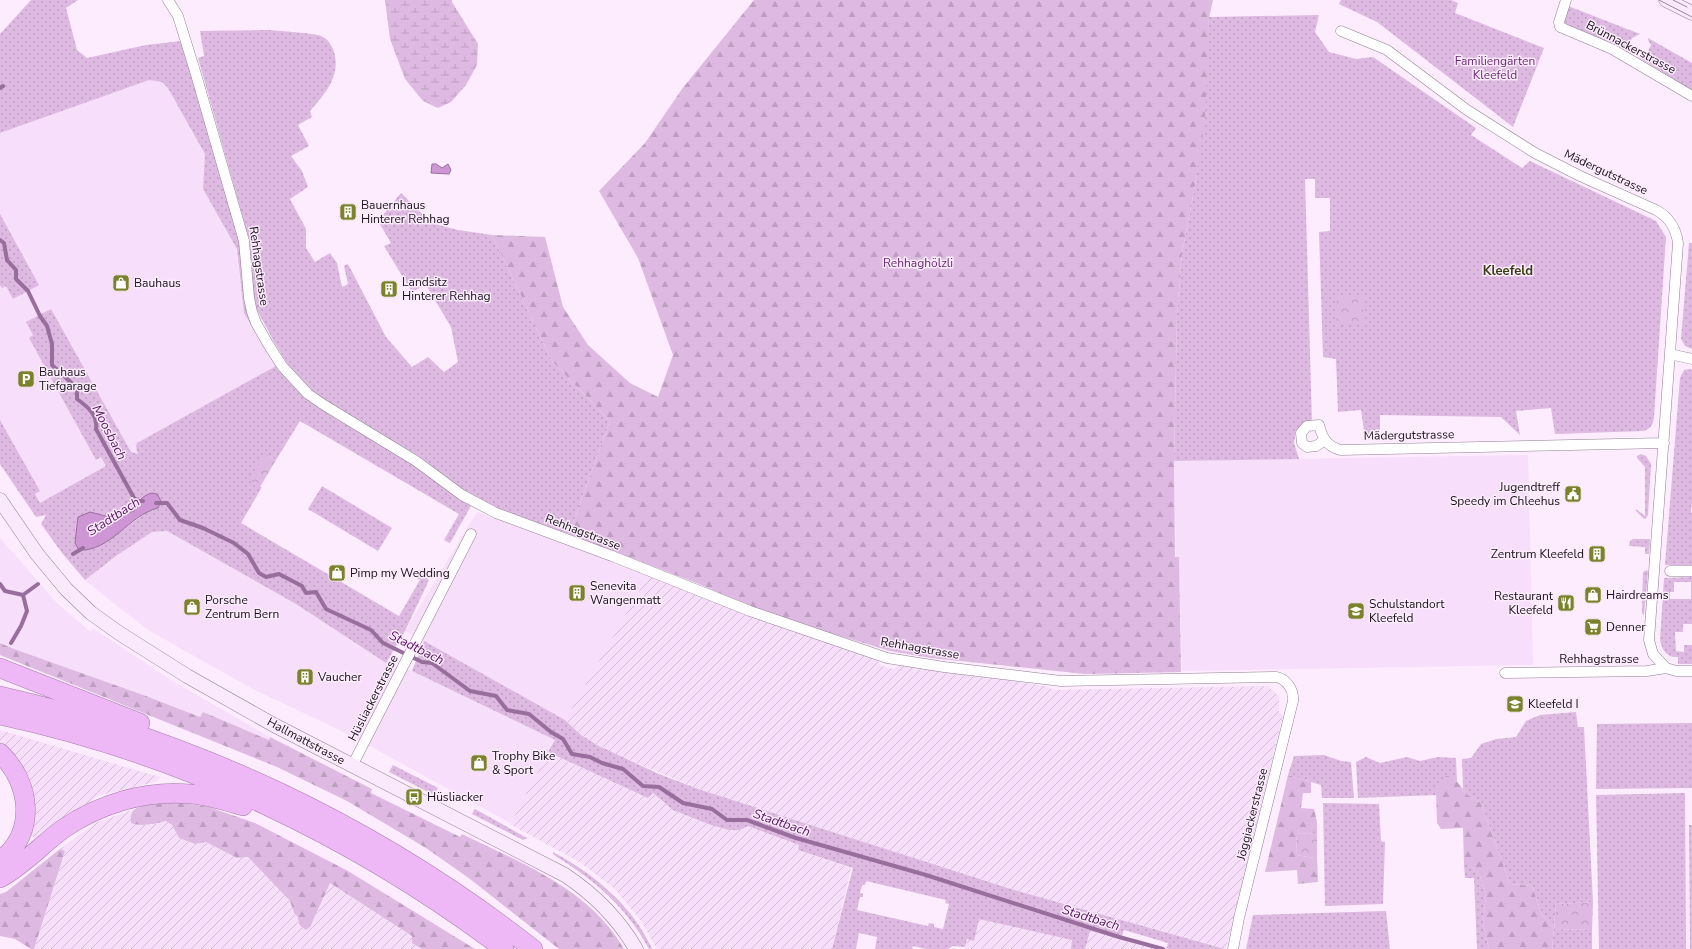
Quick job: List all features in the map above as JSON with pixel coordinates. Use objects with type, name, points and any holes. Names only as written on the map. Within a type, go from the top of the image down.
[{"type":"highway","points":[[0,668],[185,740],[238,763],[271,788]]},
{"type":"highway","points":[[0,696],[79,716],[146,737],[202,758],[271,788],[349,827],[419,868],[476,906],[533,949]]},
{"type":"highway","points":[[0,715],[74,734],[138,754],[232,790],[293,818],[352,850],[409,884],[504,949]]},
{"type":"highway","points":[[0,753],[16,773],[22,787],[25,802],[25,817],[20,834],[12,848],[0,861]]},
{"type":"highway","points":[[0,878],[25,861],[59,832],[84,816],[106,806],[137,797],[173,793],[190,794],[219,799],[293,818]]},
{"type":"main road","points":[[1666,0],[1692,13]]},
{"type":"main road","name":"Hallmattstrasse","points":[[0,500],[46,566],[70,593],[97,618],[187,676],[266,720],[352,766],[565,875],[587,890],[607,908],[620,924],[636,949]]},
{"type":"street","name":"Rehhagstrasse","points":[[168,0],[178,16],[214,134],[244,241],[250,305],[256,322],[265,338],[282,366],[308,394],[416,461],[462,495],[496,513],[612,556],[750,611],[887,658],[944,667],[1061,681],[1276,677],[1283,680],[1289,686]]},
{"type":"street","name":"Brünnackerstrasse","points":[[1566,0],[1559,22],[1560,27],[1612,49],[1692,96]]},
{"type":"street","name":"Mädergutstrasse","points":[[1341,31],[1386,50],[1467,110],[1535,153],[1580,176],[1656,210],[1664,215],[1674,227],[1678,243],[1649,640],[1654,654],[1666,668]]},
{"type":"street","points":[[1670,354],[1692,359]]},
{"type":"street","name":"Mädergutstrasse","points":[[1325,440],[1331,447],[1341,450],[1664,443]]},
{"type":"street","name":"Hüsliackerstrasse","points":[[352,766],[471,534]]},
{"type":"street","points":[[1670,571],[1692,571]]},
{"type":"street","name":"Rehhagstrasse","points":[[1505,673],[1648,671],[1666,668],[1676,671],[1692,671]]},
{"type":"street","name":"Jöggiackerstrasse","points":[[1233,949],[1290,714],[1293,698],[1289,686]]},
{"type":"shaded area","points":[[169,61],[233,225],[244,310],[281,372],[139,454],[39,507],[0,450],[0,115]]},
{"type":"shaded area","name":"Schulstandort Kleefeld","points":[[1528,455],[1533,665],[1182,671],[1179,558],[1176,557],[1174,461]]},
{"type":"shaded area","points":[[477,512],[649,574],[565,720],[405,631]]},
{"type":"shaded area","points":[[167,531],[296,604],[386,663],[412,671],[555,740],[510,823],[352,736],[249,687],[150,631],[85,580],[116,556],[152,532]]},
{"type":"shaded area","points":[[0,538],[57,603],[89,631],[94,629],[174,682],[270,737],[269,740],[203,712],[200,717],[0,643]]},
{"type":"shaded area","points":[[649,574],[876,659],[882,666],[893,669],[902,664],[1046,686],[1054,690],[1268,686],[1279,696],[1279,713],[1283,715],[1226,949],[1011,889],[701,790],[609,751],[581,735],[565,720]]},
{"type":"shaded area","points":[[0,730],[161,777],[155,782],[97,796],[38,842],[29,834],[0,745]]},
{"type":"shaded area","points":[[548,752],[648,798],[653,793],[664,803],[711,825],[729,830],[740,830],[748,826],[799,845],[798,850],[851,868],[832,949],[657,949],[641,921],[615,889],[581,863],[510,824]]},
{"type":"shaded area","points":[[135,809],[131,814],[139,825],[151,825],[166,821],[172,825],[179,838],[195,844],[206,842],[237,858],[248,857],[290,901],[294,913],[298,917],[300,927],[306,930],[310,927],[330,883],[412,936],[412,943],[422,949],[34,949],[65,852],[60,849],[97,822]]},
{"type":"shaded area","points":[[978,899],[1155,949],[965,949]]},
{"type":"green space","points":[[31,0],[78,0],[66,8],[77,50],[87,58],[146,45],[181,41],[240,244],[246,305],[313,402],[336,419],[399,455],[471,506],[450,543],[444,540],[459,514],[300,421],[276,460],[265,453],[260,487],[262,487],[241,523],[399,616],[420,580],[415,577],[418,573],[429,580],[405,631],[386,663],[296,604],[167,531],[152,532],[116,556],[85,580],[62,553],[41,524],[46,515],[36,517],[0,464],[0,420],[40,491],[35,494],[40,503],[106,466],[101,457],[96,460],[29,338],[33,335],[26,322],[51,309],[131,452],[138,454],[136,447],[137,443],[276,366],[244,313],[237,249],[203,189],[205,154],[168,88],[162,82],[149,80],[0,133],[0,34]],"holes":[[[139,501],[158,508],[150,510],[107,541],[90,512],[102,515],[122,514],[134,511]]]},
{"type":"green space","points":[[385,0],[452,0],[478,44],[477,65],[466,85],[451,102],[438,108],[423,101],[405,79],[390,39]]},
{"type":"green space","name":"Rehhaghölzli","points":[[754,0],[1213,0],[1209,18],[1205,119],[1196,180],[1182,253],[1177,315],[1174,461],[1175,557],[1179,557],[1181,672],[1085,674],[931,658],[890,651],[797,623],[744,604],[699,584],[569,534],[610,421],[552,361],[492,235],[545,237],[563,307],[588,345],[630,383],[658,397],[673,355],[638,258],[599,191],[645,143],[682,89]]},
{"type":"green space","name":"Familiengärten Kleefeld","points":[[1341,0],[1451,0],[1458,3],[1455,13],[1544,48],[1513,127],[1377,22],[1339,4]]},
{"type":"green space","points":[[1568,6],[1640,34],[1632,38],[1629,45],[1632,54],[1567,25],[1564,21]]},
{"type":"green space","points":[[1319,15],[1315,32],[1329,52],[1356,59],[1373,57],[1476,128],[1471,135],[1522,168],[1530,161],[1656,221],[1666,237],[1654,417],[1651,426],[1648,429],[1644,431],[1555,434],[1551,408],[1516,411],[1520,435],[1501,417],[1380,415],[1380,435],[1365,438],[1361,410],[1338,412],[1336,359],[1323,357],[1319,232],[1330,231],[1330,198],[1315,198],[1315,179],[1305,179],[1312,423],[1296,430],[1294,443],[1299,459],[1174,461],[1177,315],[1182,253],[1196,180],[1209,17]]},
{"type":"green space","points":[[269,30],[321,36],[329,42],[332,47],[336,61],[330,84],[310,111],[312,117],[298,125],[309,146],[291,156],[302,171],[308,187],[290,199],[306,229],[306,248],[315,262],[330,253],[337,263],[342,287],[348,284],[344,266],[348,264],[386,337],[412,367],[428,357],[444,372],[458,362],[451,327],[426,285],[412,292],[384,246],[391,243],[378,221],[401,193],[431,223],[458,230],[492,235],[552,361],[610,421],[569,534],[496,508],[466,492],[419,456],[312,394],[290,368],[274,342],[256,308],[252,289],[250,243],[198,58],[204,56],[200,31]]},
{"type":"green space","points":[[1648,38],[1692,63],[1692,90],[1638,57],[1647,53],[1651,45]]},
{"type":"green space","points":[[0,214],[39,285],[13,299],[6,286],[2,288],[0,285]]},
{"type":"green space","points":[[1689,243],[1692,243],[1692,349],[1685,346],[1681,339]]},
{"type":"green space","points":[[1363,295],[1363,325],[1337,325],[1337,296]]},
{"type":"green space","points":[[1684,370],[1692,370],[1692,565],[1665,565],[1680,378]]},
{"type":"green space","points":[[265,453],[276,460],[260,487],[249,480]]},
{"type":"green space","points":[[1641,454],[1646,456],[1651,464],[1648,515],[1644,519],[1636,511],[1636,509],[1645,516],[1645,467],[1637,458],[1637,456]]},
{"type":"green space","points":[[322,486],[392,528],[378,551],[308,509]]},
{"type":"green space","points":[[1633,539],[1650,539],[1649,554],[1645,554],[1645,547],[1629,546],[1630,541]]},
{"type":"green space","points":[[1647,570],[1644,615],[1642,613],[1643,572]]},
{"type":"green space","points":[[1692,577],[1692,624],[1683,624],[1683,632],[1675,632],[1676,651],[1684,652],[1684,645],[1692,645],[1692,664],[1678,664],[1678,657],[1668,655],[1661,644],[1664,578]],"holes":[[[1674,582],[1691,582],[1691,599],[1670,599],[1670,592],[1674,592]]]},
{"type":"green space","points":[[424,641],[565,720],[581,735],[599,746],[659,774],[701,790],[1011,889],[1225,949],[1166,949],[1168,943],[1124,930],[1121,939],[1090,931],[1085,949],[1071,949],[1072,940],[979,919],[974,941],[967,939],[965,947],[953,946],[948,949],[926,949],[913,946],[912,949],[875,949],[877,937],[859,933],[856,949],[832,949],[853,868],[798,850],[799,845],[748,826],[740,830],[729,830],[711,825],[673,810],[653,793],[648,798],[548,752],[555,740],[412,671]],"holes":[[[866,881],[946,900],[945,903],[949,904],[943,929],[934,927],[934,924],[929,923],[928,926],[857,910],[860,897],[863,897],[863,894],[860,893],[862,885],[865,885]]]},
{"type":"green space","points":[[0,643],[200,717],[203,712],[269,740],[270,737],[372,789],[371,793],[460,837],[462,834],[530,867],[552,880],[593,910],[610,928],[624,949],[559,949],[470,879],[426,848],[347,801],[277,767],[0,655]]},
{"type":"green space","points":[[1576,712],[1578,727],[1584,727],[1593,902],[1556,904],[1554,928],[1542,915],[1532,886],[1510,884],[1481,803],[1468,795],[1463,789],[1462,759],[1471,758],[1481,744],[1496,739],[1516,737],[1526,721],[1540,715]]},
{"type":"green space","points":[[1692,723],[1692,788],[1596,789],[1597,724]]},
{"type":"green space","points":[[1324,755],[1341,761],[1351,762],[1354,798],[1322,798],[1321,785],[1288,775],[1294,756]]},
{"type":"green space","points":[[1366,757],[1380,763],[1407,757],[1420,761],[1438,757],[1456,758],[1457,782],[1453,777],[1436,791],[1437,795],[1358,798],[1356,762]]},
{"type":"green space","points":[[393,765],[438,788],[434,795],[389,772]]},
{"type":"green space","points":[[1288,775],[1311,782],[1311,793],[1303,793],[1301,808],[1314,809],[1317,822],[1317,836],[1315,833],[1296,834],[1297,855],[1314,858],[1317,856],[1318,882],[1298,884],[1297,870],[1265,872]]},
{"type":"green space","points":[[1446,776],[1453,777],[1468,795],[1481,803],[1510,884],[1532,886],[1542,915],[1554,928],[1552,949],[1489,949],[1483,923],[1486,897],[1480,876],[1470,865],[1464,865],[1463,828],[1441,829],[1437,823],[1436,791]]},
{"type":"green space","points":[[1685,793],[1686,949],[1599,949],[1596,795]]},
{"type":"green space","points":[[183,803],[209,807],[255,823],[348,871],[475,949],[422,949],[412,943],[412,936],[330,883],[310,927],[306,930],[302,928],[298,922],[298,917],[294,913],[290,901],[248,857],[237,858],[206,842],[195,844],[179,838],[172,825],[166,821],[144,825],[131,823],[131,814],[137,808],[146,805]]},
{"type":"green space","points":[[1323,803],[1379,804],[1381,841],[1385,842],[1383,904],[1325,906]]},
{"type":"green space","points":[[475,809],[527,838],[523,840],[472,814]]},
{"type":"green space","points":[[1689,825],[1692,825],[1692,949],[1690,949]]},
{"type":"green space","points":[[1315,833],[1317,836],[1317,856],[1314,858],[1297,855],[1296,834]]},
{"type":"green space","points":[[60,849],[65,851],[34,949],[31,949],[15,939],[0,936],[0,894],[6,892]]},
{"type":"green space","points":[[553,852],[583,870],[611,893],[634,919],[644,933],[652,949],[649,949],[631,921],[610,897],[585,876],[553,854]]},
{"type":"green space","points":[[1464,865],[1470,865],[1480,876],[1486,897],[1483,923],[1489,949],[1477,949],[1474,878],[1465,878]]},
{"type":"green space","points":[[1593,902],[1592,930],[1554,929],[1556,904]]},
{"type":"green space","points":[[1386,911],[1390,949],[1246,949],[1253,915]]},
{"type":"green space","points":[[1554,929],[1592,930],[1592,949],[1552,949]]},
{"type":"water","points":[[432,164],[436,164],[442,168],[448,164],[451,170],[449,174],[431,173]]},
{"type":"water","points":[[152,493],[157,494],[161,501],[158,508],[138,518],[100,545],[90,549],[79,550],[75,543],[78,517],[90,512],[106,516],[116,516],[134,511],[140,500]]},
{"type":"waterway","name":"Moosbach","points":[[0,240],[4,243],[7,260],[16,270],[16,279],[28,291],[40,316],[47,326],[52,344],[52,365],[77,388],[77,399],[94,415],[96,429],[134,498],[138,501],[143,501]]},
{"type":"waterway","name":"Stadtbach","points":[[156,503],[167,503],[180,520],[203,528],[234,543],[248,554],[259,573],[266,577],[279,574],[302,586],[306,593],[316,592],[326,609],[371,630],[383,643],[422,662],[432,663],[470,691],[496,696],[507,710],[529,714],[551,732],[563,739],[572,754],[590,757],[602,763],[623,769],[643,786],[659,787],[683,803],[712,809],[727,820],[747,820],[796,838],[926,875],[1119,937],[1163,949]]},
{"type":"waterway","name":"Stadtbach","points":[[73,554],[83,548]]},
{"type":"waterway","name":"Stadtbach","points":[[0,584],[5,591],[23,595],[38,584]]},
{"type":"waterway","points":[[11,643],[21,626],[27,611],[23,595]]},
{"type":"tram line","points":[[1659,0],[1692,17]]},
{"type":"tram line","points":[[1673,0],[1687,7]]},
{"type":"place","name":"Bauernhaus Hinterer Rehhag","points":[[348,212]]},
{"type":"place","name":"Bauhaus","points":[[121,283]]},
{"type":"place","name":"Landsitz Hinterer Rehhag","points":[[389,289]]},
{"type":"place","name":"Bauhaus Tiefgarage","points":[[26,379]]},
{"type":"place","name":"Jugendtreff Speedy im Chleehus","points":[[1573,494]]},
{"type":"place","name":"Zentrum Kleefeld","points":[[1597,554]]},
{"type":"place","name":"Pimp my Wedding","points":[[337,573]]},
{"type":"place","name":"Senevita Wangenmatt","points":[[577,593]]},
{"type":"place","name":"Hairdreams","points":[[1593,595]]},
{"type":"place","name":"Restaurant Kleefeld","points":[[1566,603]]},
{"type":"place","name":"Porsche Zentrum Bern","points":[[192,607]]},
{"type":"place","name":"Schulstandort Kleefeld","points":[[1356,611]]},
{"type":"place","name":"Denner","points":[[1593,627]]},
{"type":"place","name":"Vaucher","points":[[305,677]]},
{"type":"place","name":"Kleefeld I","points":[[1515,704]]},
{"type":"place","name":"Trophy Bike & Sport","points":[[479,763]]},
{"type":"place","name":"Hüsliacker","points":[[414,797]]},
{"type":"district","name":"Kleefeld","points":[[1508,270]]}]
